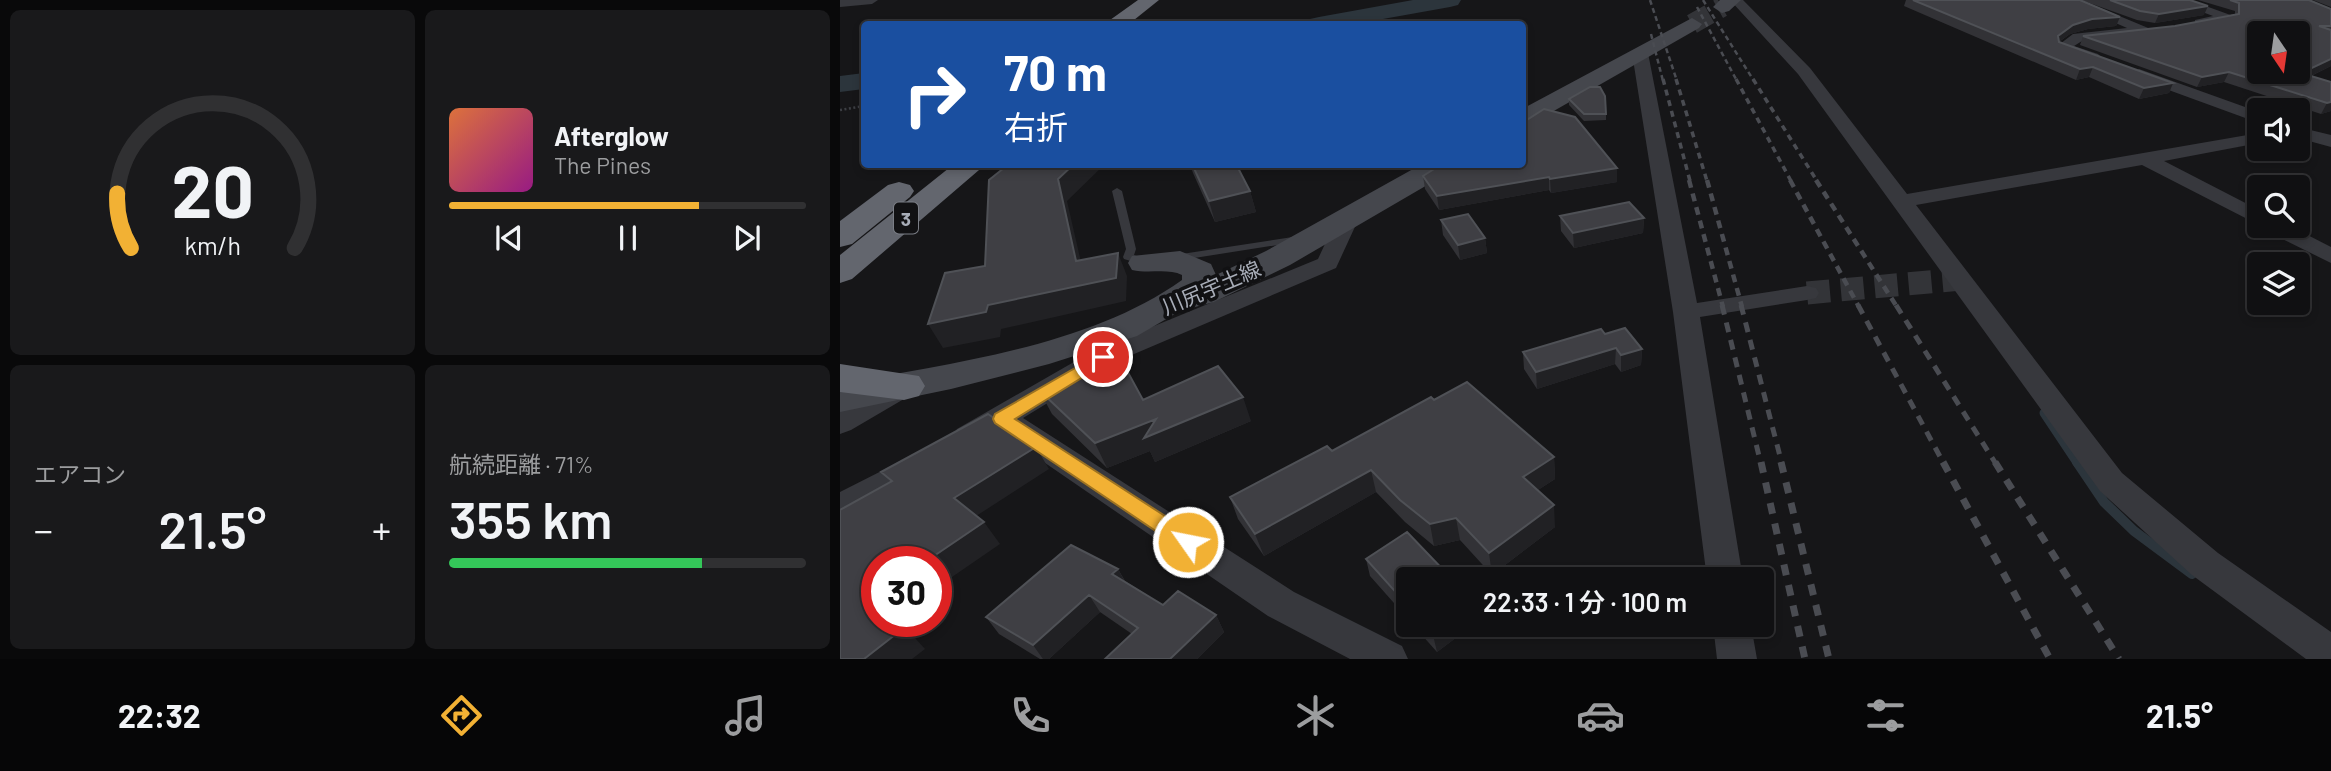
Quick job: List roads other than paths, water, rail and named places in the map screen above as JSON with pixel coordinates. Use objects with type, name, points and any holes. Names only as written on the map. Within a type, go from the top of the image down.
[{"type":"highway","points":[[1125,21],[1150,11]]},
{"type":"highway","name":"3","points":[[845,261],[930,168]]},
{"type":"highway","name":"3","points":[[845,261],[967,168]]},
{"type":"highway","points":[[840,378],[904,386]]},
{"type":"main road","points":[[1526,117],[1692,24]]},
{"type":"main road","name":"川尻宇土線","points":[[840,398],[1049,352],[1124,328],[1168,303],[1202,295],[1317,236],[1436,168]]},
{"type":"main road","points":[[1144,263],[1180,261],[1199,271],[1199,282],[1193,289],[1168,303]]},
{"type":"street","points":[[840,3],[872,0]]},
{"type":"street","points":[[2069,0],[2152,30],[2078,37],[2063,47],[2102,61]]},
{"type":"street","points":[[2176,0],[2230,17],[2182,26]]},
{"type":"street","points":[[1730,2],[1804,71],[2111,482],[2205,564],[2331,654]]},
{"type":"street","points":[[1640,53],[1686,312],[1723,567]]},
{"type":"street","points":[[2128,70],[2247,114]]},
{"type":"street","points":[[2310,135],[2331,141]]},
{"type":"street","points":[[1903,201],[2247,140]]},
{"type":"street","points":[[2144,158],[2247,212]]},
{"type":"street","points":[[840,508],[1002,419],[1103,357],[1328,263],[1348,218]]},
{"type":"street","points":[[2297,238],[2331,256]]},
{"type":"street","points":[[1686,312],[1807,293]]},
{"type":"street","points":[[840,423],[904,386]]},
{"type":"street","points":[[1002,419],[1281,604],[1388,659]]},
{"type":"street","points":[[1734,637],[1737,659]]},
{"type":"lane","points":[[1117,191],[1131,249],[1128,257],[1144,263],[1317,236]]},
{"type":"waterway","points":[[1335,21],[1450,0]]},
{"type":"waterway","points":[[840,84],[861,81]]},
{"type":"waterway","points":[[2044,413],[2078,464]]},
{"type":"waterway","points":[[2077,462],[2104,502],[2134,531],[2192,574]]},
{"type":"tunnel","points":[[1692,24],[1722,7]]},
{"type":"tunnel","points":[[1807,293],[1961,279]]},
{"type":"railway","points":[[1650,0],[1677,81]]},
{"type":"railway","points":[[1703,0],[1754,81]]},
{"type":"railway","points":[[1697,7],[1737,81]]},
{"type":"railway","points":[[1651,34],[1663,81]]},
{"type":"railway","points":[[1663,79],[1690,181]]},
{"type":"railway","points":[[1676,79],[1707,181]]},
{"type":"railway","points":[[1736,79],[1791,181]]},
{"type":"railway","points":[[1753,79],[1817,181]]},
{"type":"railway","points":[[1689,180],[1723,307]]},
{"type":"railway","points":[[1707,180],[1742,307]]},
{"type":"railway","points":[[1790,180],[1859,307]]},
{"type":"railway","points":[[1816,180],[1897,307]]},
{"type":"railway","points":[[1722,305],[1761,464]]},
{"type":"railway","points":[[1741,305],[1782,464]]},
{"type":"railway","points":[[1858,305],[1944,464]]},
{"type":"railway","points":[[1896,305],[1996,464]]},
{"type":"railway","points":[[1761,462],[1805,659]]},
{"type":"railway","points":[[1781,462],[1829,659]]},
{"type":"railway","points":[[1943,462],[2050,659]]},
{"type":"railway","points":[[1995,462],[2119,659]]}]
